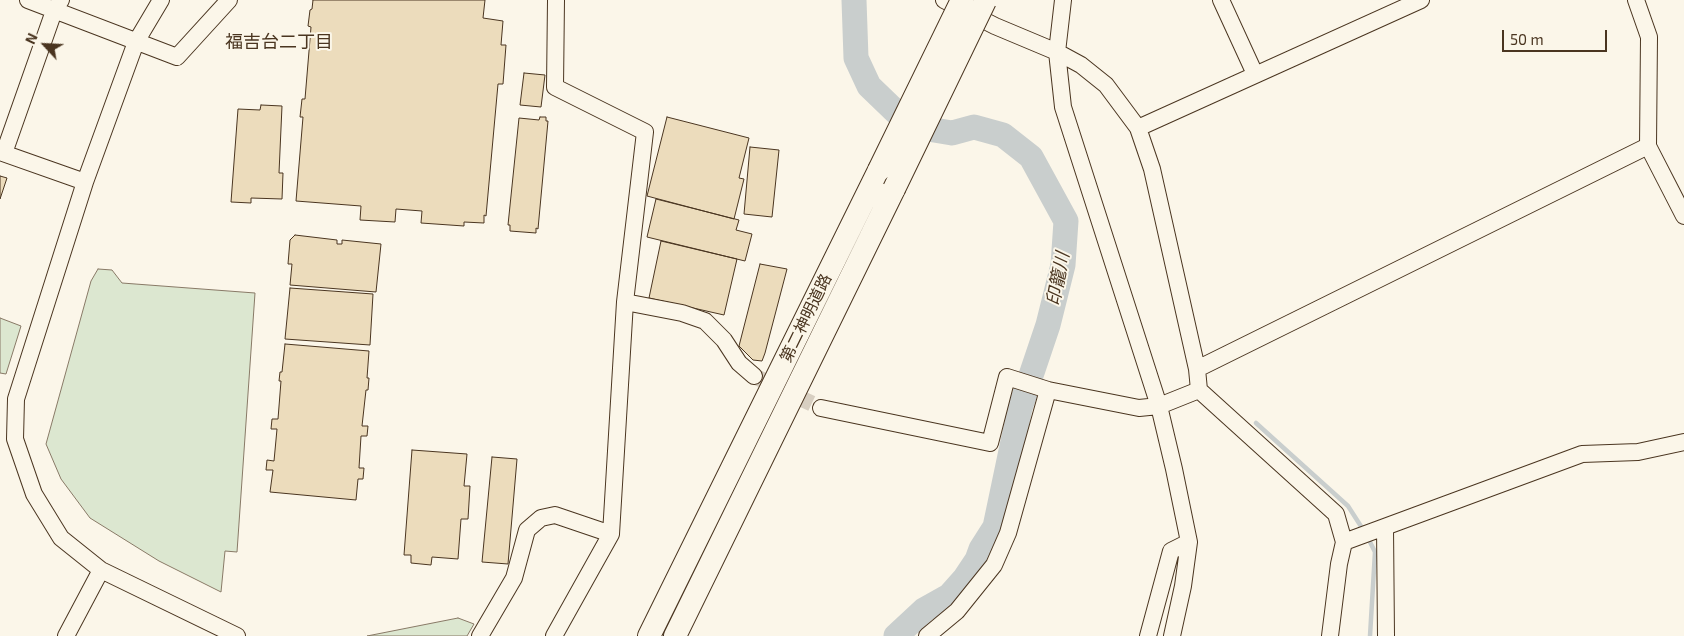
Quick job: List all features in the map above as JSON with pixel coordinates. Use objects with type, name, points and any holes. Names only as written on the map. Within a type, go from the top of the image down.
[{"type":"highway","name":"第二神明道路","points":[[649,636],[962,0]]},
{"type":"highway","name":"第二神明道路","points":[[675,636],[986,1]]},
{"type":"street","points":[[28,0],[57,6],[136,42],[177,57],[229,0]]},
{"type":"street","points":[[161,0],[136,42],[8,399],[15,440],[34,494],[61,538],[101,570],[237,636]]},
{"type":"street","points":[[554,636],[611,534],[625,302],[645,132],[555,87],[556,0]]},
{"type":"street","points":[[944,0],[995,26],[1081,64],[1106,85],[1138,128],[1152,169],[1197,369],[1199,390],[1336,514],[1344,542],[1339,564],[1330,636]]},
{"type":"street","points":[[1063,0],[1057,52],[1064,107],[1159,406],[1189,542],[1183,586],[1172,636]]},
{"type":"street","points":[[1221,0],[1255,74]]},
{"type":"street","points":[[1138,128],[1421,0]]},
{"type":"street","points":[[1636,0],[1649,37],[1648,146],[1684,216]]},
{"type":"street","points":[[57,6],[2,152],[85,182]]},
{"type":"street","points":[[1197,369],[1648,146]]},
{"type":"street","points":[[625,302],[682,313],[705,321],[724,340],[739,363],[754,376]]},
{"type":"street","points":[[821,408],[990,443],[1007,377],[1048,390],[1139,408],[1159,406],[1199,390]]},
{"type":"street","points":[[927,636],[957,611],[994,565],[1008,533],[1048,390]]},
{"type":"street","points":[[1344,542],[1582,454],[1638,452],[1684,442]]},
{"type":"street","points":[[480,636],[514,578],[527,530],[541,518],[555,515],[611,534]]},
{"type":"street","points":[[1385,527],[1386,636]]},
{"type":"street","points":[[1148,636],[1171,551],[1189,542]]},
{"type":"street","points":[[66,636],[101,570]]},
{"type":"green space","points":[[98,269],[112,270],[122,283],[255,293],[237,552],[225,551],[221,592],[159,561],[90,518],[61,479],[46,444],[91,281]]},
{"type":"green space","points":[[0,318],[21,326],[6,374],[0,373]]},
{"type":"green space","points":[[458,618],[474,624],[467,636],[367,636]]},
{"type":"building","points":[[313,0],[485,0],[483,18],[503,21],[501,45],[506,45],[503,84],[498,84],[484,223],[464,222],[464,226],[421,223],[422,211],[396,209],[395,222],[360,220],[361,206],[296,201],[303,117],[300,117],[302,99],[305,99],[311,27],[308,26]]},
{"type":"building","points":[[524,73],[545,75],[541,107],[520,105]]},
{"type":"building","points":[[261,105],[282,106],[279,173],[283,173],[282,199],[251,198],[251,203],[231,202],[238,109],[260,110]]},
{"type":"building","points":[[540,117],[546,117],[546,121],[548,121],[538,229],[536,228],[536,233],[510,231],[510,225],[508,225],[519,118],[539,120]]},
{"type":"building","points":[[667,117],[749,138],[739,178],[744,179],[734,219],[647,196]]},
{"type":"building","points":[[750,147],[779,150],[772,217],[744,214]]},
{"type":"building","points":[[0,176],[7,178],[0,199]]},
{"type":"building","points":[[656,199],[739,220],[736,230],[752,234],[745,261],[647,237]]},
{"type":"building","points":[[295,235],[337,240],[337,244],[342,244],[342,240],[381,244],[376,292],[290,285],[292,264],[288,264],[290,240]]},
{"type":"building","points":[[661,241],[737,259],[724,315],[649,298]]},
{"type":"building","points":[[760,264],[787,269],[762,361],[753,360],[739,346]]},
{"type":"building","points":[[290,288],[373,294],[370,345],[285,339]]},
{"type":"building","points":[[285,344],[369,351],[368,390],[366,390],[362,426],[368,426],[367,436],[361,436],[359,468],[364,468],[363,479],[358,479],[356,500],[270,492],[273,470],[266,470],[267,460],[274,461],[277,429],[271,429],[272,419],[278,419],[281,381],[279,381],[280,372],[282,372]]},
{"type":"building","points":[[412,450],[467,454],[464,486],[470,486],[468,519],[461,519],[458,559],[432,557],[431,565],[411,563],[411,555],[404,555]]},
{"type":"building","points":[[492,457],[517,459],[508,564],[482,562]]},
{"type":"waterway","name":"印籠川","points":[[854,0],[856,58],[869,86],[896,112],[934,130],[952,133],[974,127],[1003,135],[1031,157],[1066,221],[1063,265],[1048,325],[1020,408],[995,527],[981,549],[977,560],[965,578],[949,596],[924,610],[896,636]]},
{"type":"waterway","points":[[1256,423],[1348,506],[1364,531]]},
{"type":"waterway","points":[[1368,538],[1375,552],[1370,636]]},
{"type":"tunnel","points":[[754,376],[821,408]]},
{"type":"district","name":"福吉台二丁目","points":[[279,42]]}]
